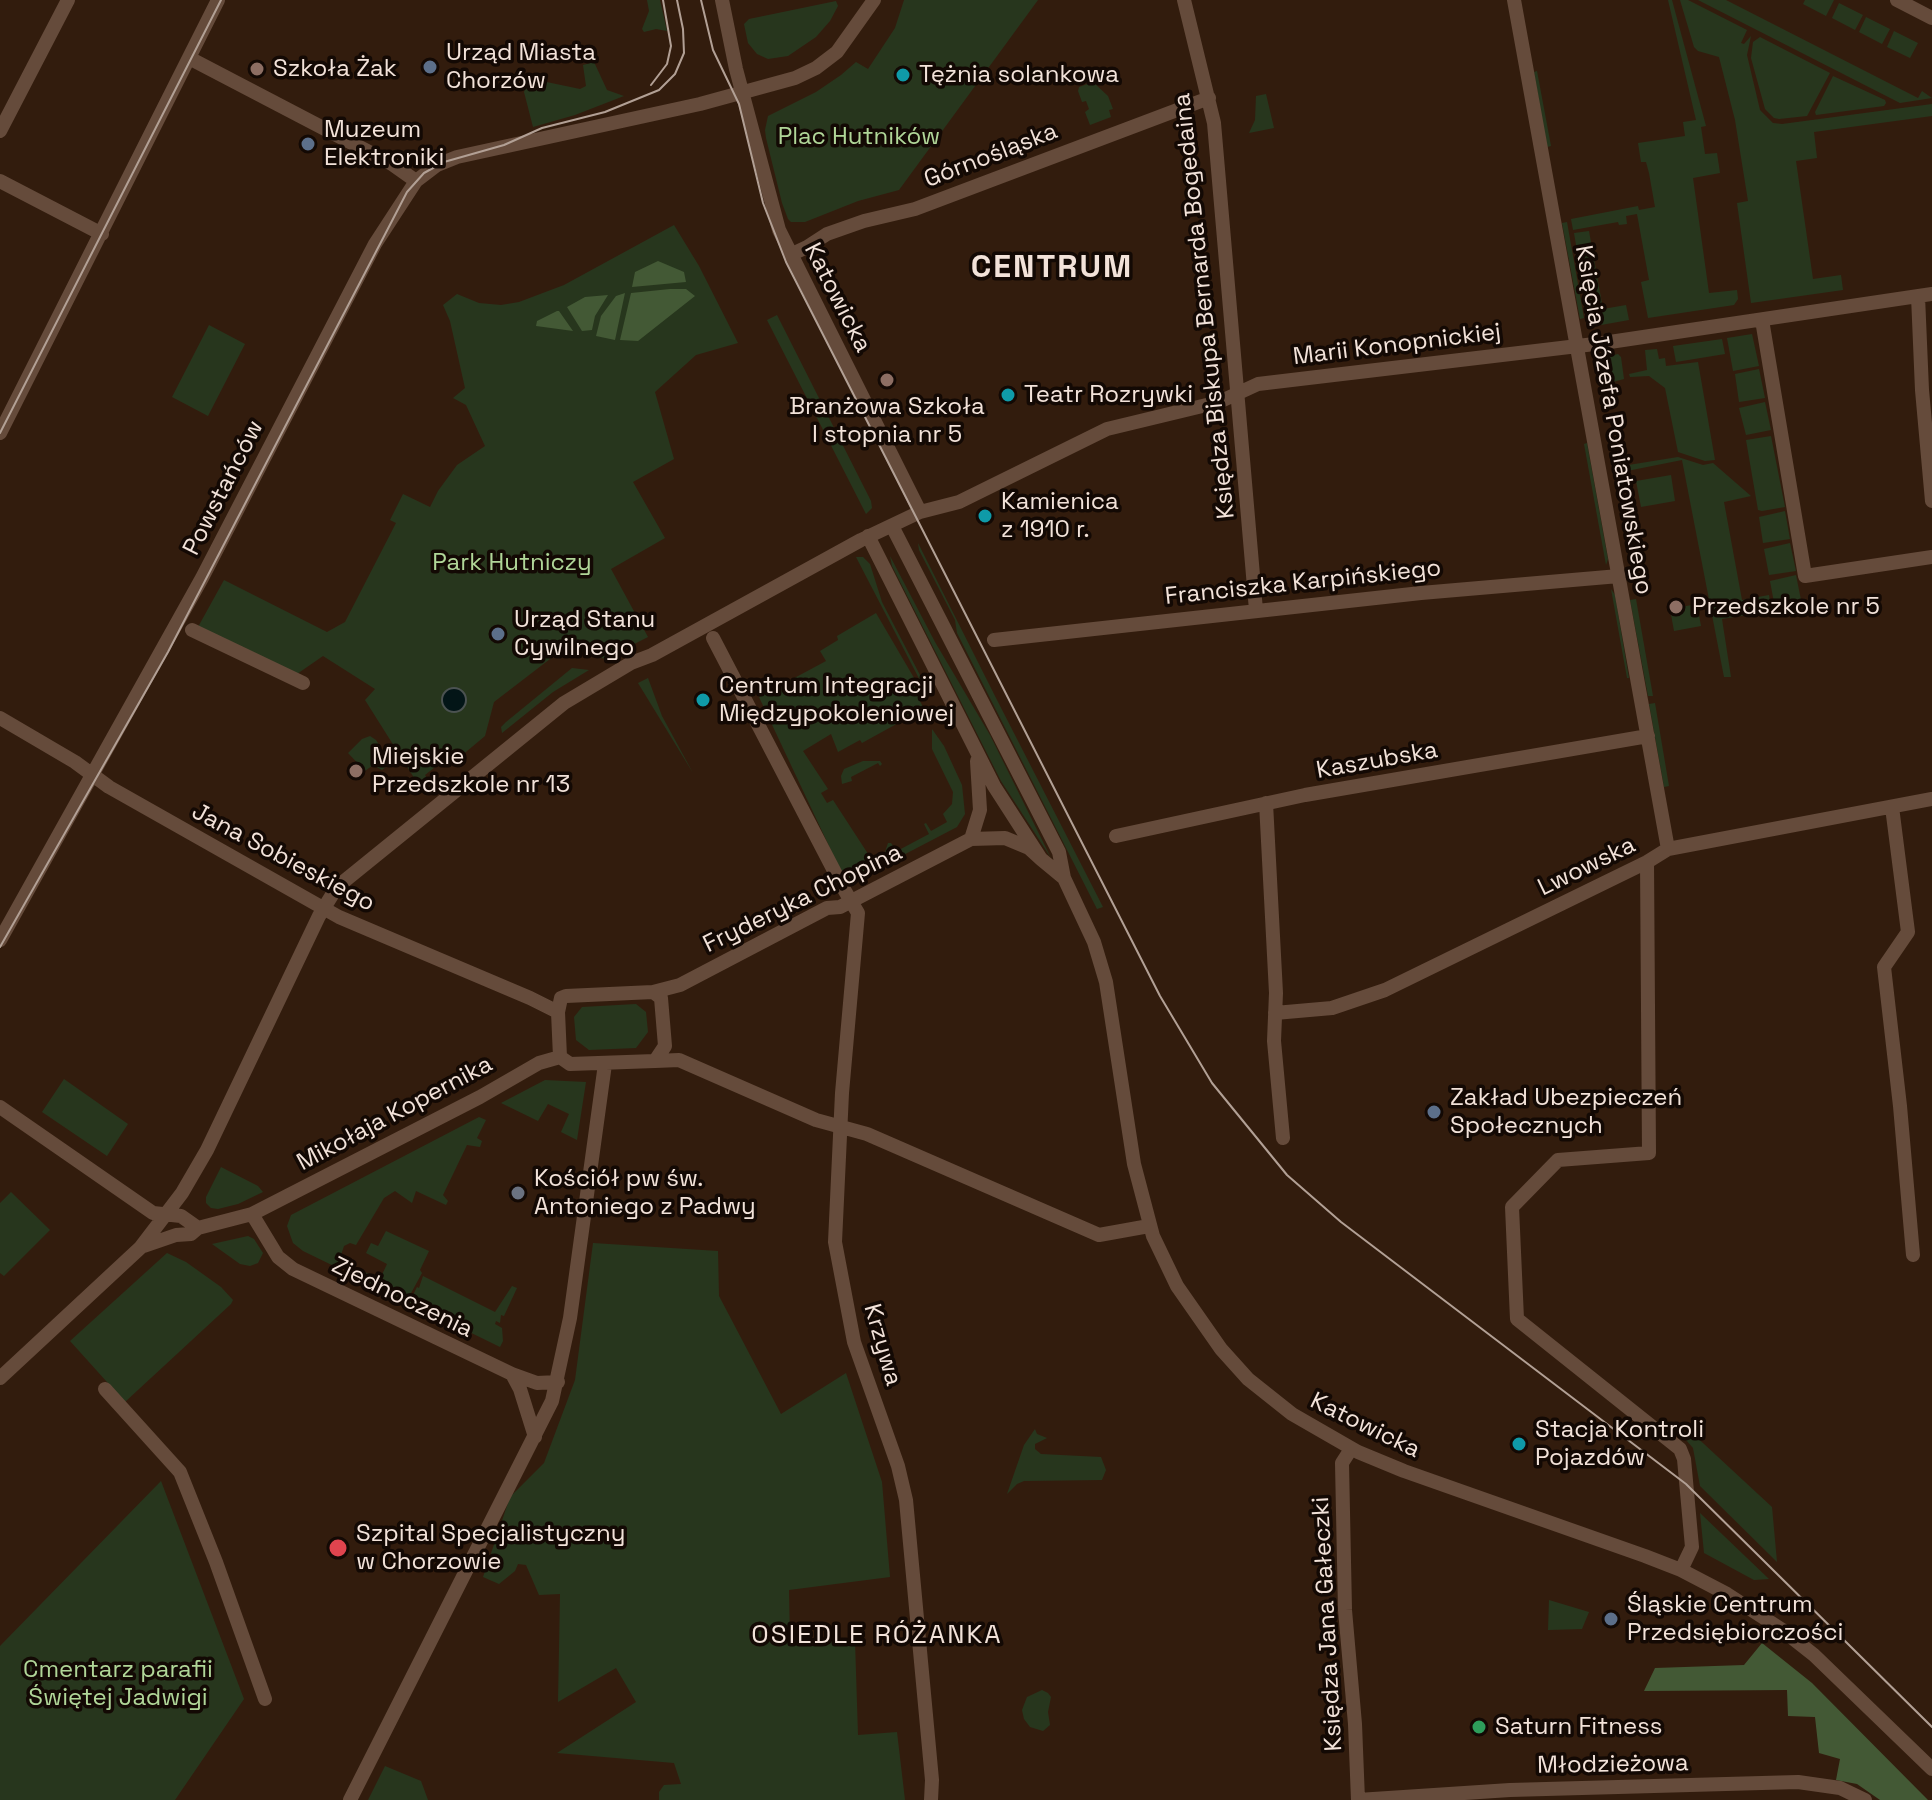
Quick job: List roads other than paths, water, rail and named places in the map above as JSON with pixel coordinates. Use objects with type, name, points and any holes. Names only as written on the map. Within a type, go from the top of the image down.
[{"type":"street","points":[[0,131],[68,0]]},
{"type":"street","points":[[0,433],[191,59],[218,0]]},
{"type":"street","name":"Katowicka","points":[[722,0],[768,197],[790,255],[920,512]]},
{"type":"street","name":"Powstańców","points":[[0,940],[205,574],[375,244],[416,181],[431,168],[452,158],[784,83],[816,68],[843,45],[874,0]]},
{"type":"street","name":"Księdza Biskupa Bernarda Bogedaina","points":[[1184,0],[1214,123],[1256,610]]},
{"type":"street","name":"Księcia Józefa Poniatowskiego","points":[[1514,0],[1668,849]]},
{"type":"street","points":[[1897,0],[1932,18]]},
{"type":"street","points":[[191,59],[392,164],[416,181]]},
{"type":"street","name":"Górnośląska","points":[[790,255],[827,234],[915,209],[1209,98]]},
{"type":"street","points":[[0,181],[102,234]]},
{"type":"street","points":[[1925,295],[1922,390],[1932,501]]},
{"type":"street","name":"Marii Konopnickiej","points":[[140,1248],[204,1157],[323,908],[349,875],[564,703],[631,663],[652,655],[868,536],[920,512],[959,502],[1107,429],[1236,395],[1258,384],[1576,346],[1925,295]]},
{"type":"street","points":[[1762,320],[1805,576],[1932,557]]},
{"type":"street","name":"Katowicka","points":[[892,526],[1059,852],[1064,878],[1094,942],[1103,971],[1134,1164],[1149,1226],[1182,1294],[1232,1362],[1292,1414],[1351,1449],[1404,1471],[1681,1570],[1727,1594],[1781,1629],[1825,1665],[1932,1769]]},
{"type":"street","name":"Katowicka","points":[[868,536],[1008,808],[1041,859],[1064,878]]},
{"type":"street","name":"Franciszka Karpińskiego","points":[[994,640],[1256,610],[1619,576]]},
{"type":"street","points":[[192,630],[303,683]]},
{"type":"street","points":[[713,638],[852,901]]},
{"type":"street","name":"Jana Sobieskiego","points":[[0,718],[109,787],[339,917],[558,1012]]},
{"type":"street","name":"Kaszubska","points":[[1116,836],[1266,803],[1648,736]]},
{"type":"street","points":[[976,750],[980,810],[971,839],[1005,838],[1029,848],[1041,859]]},
{"type":"street","name":"Lwowska","points":[[1275,1013],[1332,1008],[1385,990],[1668,849],[1932,799]]},
{"type":"street","points":[[1266,803],[1274,1041],[1283,1138]]},
{"type":"street","points":[[1892,807],[1908,932],[1884,967],[1913,1255]]},
{"type":"street","name":"Fryderyka Chopina","points":[[558,1012],[558,1003],[566,996],[653,992],[680,985],[827,908],[840,907],[971,839]]},
{"type":"street","points":[[1647,862],[1649,1153],[1558,1160],[1512,1207],[1517,1319],[1680,1449],[1684,1459],[1692,1547],[1681,1570]]},
{"type":"street","name":"Krzywa","points":[[852,901],[858,913],[838,1150],[835,1242],[854,1342],[898,1466],[906,1500],[932,1780],[931,1800]]},
{"type":"street","points":[[653,992],[661,998],[665,1046],[655,1061]]},
{"type":"street","points":[[558,1012],[560,1057],[570,1064],[679,1060],[816,1120],[867,1134],[1099,1235],[1149,1226]]},
{"type":"street","name":"Mikołaja Kopernika","points":[[140,1248],[252,1214],[480,1097],[539,1063],[560,1057]]},
{"type":"street","points":[[350,1800],[552,1401],[570,1318],[605,1064]]},
{"type":"street","points":[[0,1107],[153,1213],[181,1216],[198,1228]]},
{"type":"street","name":"Zjednoczenia","points":[[252,1214],[278,1257],[293,1269],[512,1374],[540,1384],[558,1382]]},
{"type":"street","points":[[0,1378],[140,1248]]},
{"type":"street","points":[[512,1374],[535,1437]]},
{"type":"street","points":[[105,1389],[180,1472],[265,1699]]},
{"type":"street","name":"Księdza Jana Gałeczki","points":[[1351,1449],[1342,1463],[1345,1610],[1358,1800]]},
{"type":"street","name":"Młodzieżowa","points":[[1358,1800],[1510,1790],[1798,1782],[1840,1788],[1865,1800]]},
{"type":"tram line","points":[[0,433],[221,0]]},
{"type":"tram line","points":[[651,85],[667,64],[671,46],[663,0]]},
{"type":"tram line","points":[[0,947],[168,652],[407,192],[424,173],[444,162],[504,145],[542,128],[605,112],[659,90],[675,74],[684,53],[677,0]]},
{"type":"tram line","points":[[701,0],[713,50],[739,104],[763,203],[786,262],[1160,996],[1212,1083],[1287,1175],[1341,1222],[1686,1484],[1932,1727]]},
{"type":"place","name":"Urząd Miasta Chorzów","points":[[430,67]]},
{"type":"place","name":"Szkoła Żak","points":[[257,69]]},
{"type":"place","name":"Tężnia solankowa","points":[[903,75]]},
{"type":"place","name":"Muzeum Elektroniki","points":[[308,144]]},
{"type":"place","name":"Branżowa Szkoła I stopnia nr 5","points":[[887,380]]},
{"type":"place","name":"Teatr Rozrywki","points":[[1008,395]]},
{"type":"place","name":"Kamienica z 1910 r.","points":[[985,516]]},
{"type":"place","name":"Przedszkole nr 5","points":[[1676,607]]},
{"type":"place","name":"Urząd Stanu Cywilnego","points":[[498,634]]},
{"type":"place","name":"Centrum Integracji Międzypokoleniowej","points":[[703,700]]},
{"type":"place","name":"Miejskie Przedszkole nr 13","points":[[356,771]]},
{"type":"place","name":"Zakład Ubezpieczeń Społecznych","points":[[1434,1112]]},
{"type":"place","name":"Kościół pw św. Antoniego z Padwy","points":[[518,1193]]},
{"type":"place","name":"Stacja Kontroli Pojazdów","points":[[1519,1444]]},
{"type":"place","name":"Szpital Specjalistyczny w Chorzowie","points":[[338,1548]]},
{"type":"place","name":"Śląskie Centrum Przedsiębiorczości","points":[[1611,1619]]},
{"type":"place","name":"Saturn Fitness","points":[[1479,1727]]},
{"type":"district","name":"CENTRUM","points":[[1052,268]]},
{"type":"district","name":"OSIEDLE RÓŻANKA","points":[[877,1636]]},
{"type":"park label","name":"Plac Hutników","points":[[859,137]]},
{"type":"park label","name":"Park Hutniczy","points":[[512,563]]},
{"type":"park label","name":"Cmentarz parafii Świętej Jadwigi","points":[[118,1684]]}]
